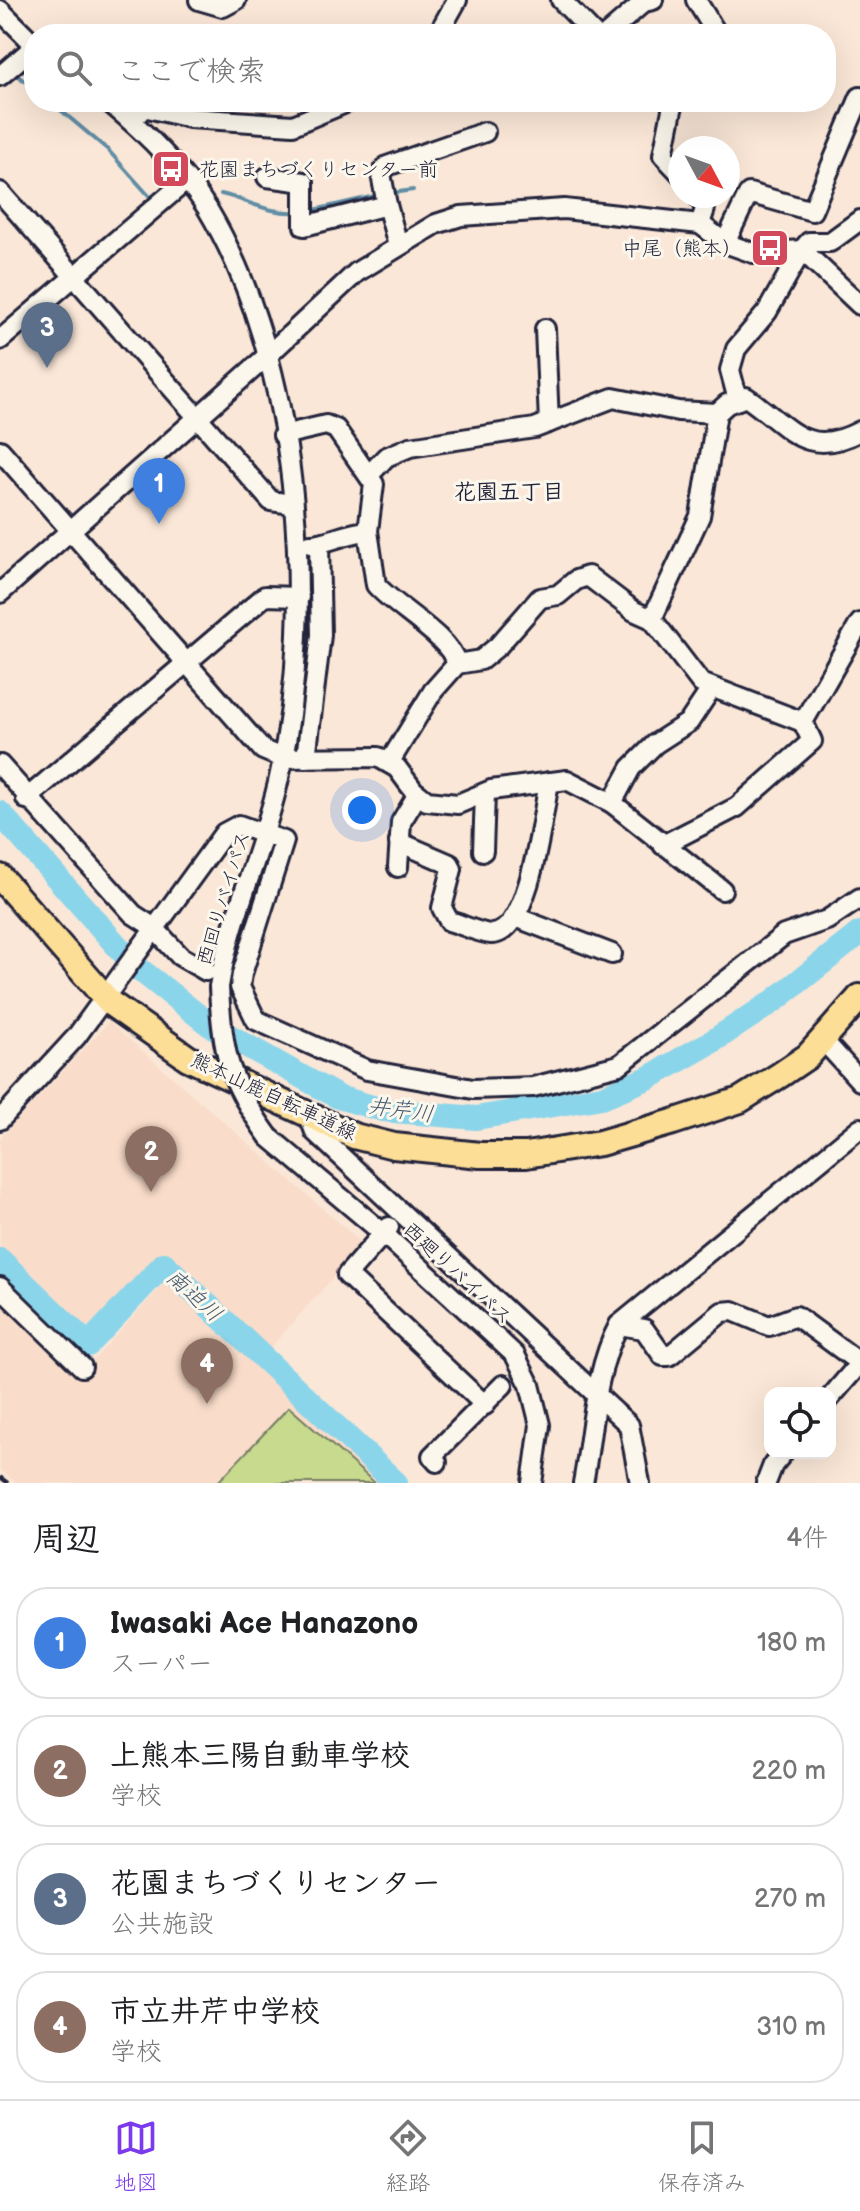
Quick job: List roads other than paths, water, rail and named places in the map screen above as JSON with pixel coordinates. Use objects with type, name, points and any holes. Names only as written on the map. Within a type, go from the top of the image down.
[{"type":"main road","name":"熊本山鹿自転車道線","points":[[0,877],[107,992],[188,1058],[354,1136],[394,1146],[480,1155],[526,1155],[600,1143],[740,1100],[799,1062],[823,1040],[860,997]]},
{"type":"street","points":[[199,0],[223,7],[236,0]]},
{"type":"street","points":[[444,24],[457,0]]},
{"type":"street","points":[[561,0],[584,24]]},
{"type":"street","points":[[619,24],[644,2],[653,0]]},
{"type":"street","points":[[696,0],[711,24]]},
{"type":"street","points":[[0,10],[24,35]]},
{"type":"street","points":[[0,76],[24,54]]},
{"type":"street","points":[[725,243],[749,193],[812,211],[860,97]]},
{"type":"street","name":"西回りバイパス","points":[[121,112],[187,180],[207,209],[244,283],[266,357],[283,435],[297,543],[298,658],[267,832],[224,954],[231,986],[221,1023],[231,1077],[269,1137]]},
{"type":"street","points":[[132,121],[140,112]]},
{"type":"street","points":[[165,112],[190,118],[293,125],[324,112]]},
{"type":"street","points":[[668,160],[663,155],[669,112]]},
{"type":"street","points":[[398,245],[381,174],[387,166],[485,132]]},
{"type":"street","points":[[267,177],[304,182],[304,217],[386,199]]},
{"type":"street","points":[[0,340],[187,180]]},
{"type":"street","points":[[0,192],[271,501],[292,504]]},
{"type":"street","points":[[700,224],[705,208]]},
{"type":"street","points":[[0,593],[357,272],[436,224],[461,216],[564,209],[700,224],[725,243],[753,253],[802,250],[860,305]]},
{"type":"street","points":[[738,400],[730,370],[736,349],[767,312],[802,250],[809,242],[830,242],[860,220]]},
{"type":"street","points":[[545,329],[549,423]]},
{"type":"street","points":[[370,474],[386,457],[410,447],[492,437],[549,423],[613,398],[678,411],[717,413],[746,397],[808,442],[839,442],[860,431]]},
{"type":"street","points":[[652,619],[700,516],[717,413]]},
{"type":"street","points":[[283,435],[326,425],[336,429],[374,484],[368,531],[376,585],[455,655],[457,664]]},
{"type":"street","points":[[0,450],[263,750],[282,758],[378,757],[389,763],[427,801],[458,804],[485,793],[567,780],[612,803],[722,890]]},
{"type":"street","points":[[297,543],[319,544],[346,532],[368,531]]},
{"type":"street","points":[[306,758],[321,635],[319,544]]},
{"type":"street","points":[[389,763],[433,691],[457,664],[481,660],[498,646],[540,598],[558,595],[576,580],[588,576],[634,611],[652,619],[701,683],[711,689],[747,698],[803,722],[812,741],[737,807],[663,845]]},
{"type":"street","points":[[26,799],[265,596],[299,597]]},
{"type":"street","points":[[803,722],[860,623]]},
{"type":"street","points":[[612,803],[631,768],[655,744],[689,722],[711,689]]},
{"type":"street","points":[[0,765],[26,799],[133,914],[180,956],[206,971]]},
{"type":"street","points":[[399,842],[450,864],[452,869],[442,908],[449,921],[492,934],[504,929],[526,897],[549,782]]},
{"type":"street","points":[[483,851],[485,793]]},
{"type":"street","points":[[398,867],[401,822],[418,794]]},
{"type":"street","points":[[0,1120],[76,1037],[151,930],[231,827],[239,825],[267,832]]},
{"type":"street","points":[[231,986],[256,1020],[367,1070],[473,1089],[533,1087],[619,1065],[784,935],[827,920],[860,898]]},
{"type":"street","points":[[515,917],[612,954]]},
{"type":"street","points":[[823,1040],[860,1081]]},
{"type":"street","points":[[308,1113],[315,1132],[629,1425],[640,1483]]},
{"type":"street","points":[[583,1483],[611,1340],[619,1325],[860,1128]]},
{"type":"street","name":"西廻りバイパス","points":[[269,1137],[384,1234],[515,1355],[530,1385],[540,1425],[532,1483]]},
{"type":"street","points":[[402,1213],[347,1275],[485,1405]]},
{"type":"street","points":[[0,1287],[82,1367]]},
{"type":"street","points":[[619,1325],[644,1329],[663,1356],[669,1356],[722,1312],[733,1311],[769,1326],[796,1316],[860,1363],[836,1391]]},
{"type":"street","points":[[437,1462],[432,1456],[503,1385]]},
{"type":"street","points":[[766,1483],[778,1459]]},
{"type":"waterway","points":[[18,76],[24,80]]},
{"type":"waterway","points":[[63,112],[108,150],[151,198]]},
{"type":"waterway","points":[[392,193],[413,190]]},
{"type":"waterway","points":[[221,194],[267,209],[297,212]]},
{"type":"waterway","points":[[310,211],[379,195]]},
{"type":"waterway","name":"井芹川","points":[[0,813],[134,965],[210,1025],[338,1097],[383,1110],[476,1118],[602,1097],[648,1078],[713,1041],[774,1001],[860,933]]},
{"type":"waterway","name":"南迫川","points":[[0,1260],[88,1345],[164,1264],[396,1483]]},
{"type":"railway","points":[[0,1477],[8,1483]]},
{"type":"place","name":"花園まちづくりセンター前","points":[[171,169]]},
{"type":"place","name":"中尾（熊本）","points":[[770,248]]},
{"type":"place","name":"花園まちづくりセンター","points":[[47,368]]},
{"type":"place","name":"Iwasaki Ace Hanazono","points":[[159,524]]},
{"type":"place","name":"上熊本三陽自動車学校","points":[[151,1192]]},
{"type":"place","name":"市立井芹中学校","points":[[207,1404]]},
{"type":"district","name":"花園五丁目","points":[[509,491]]}]
